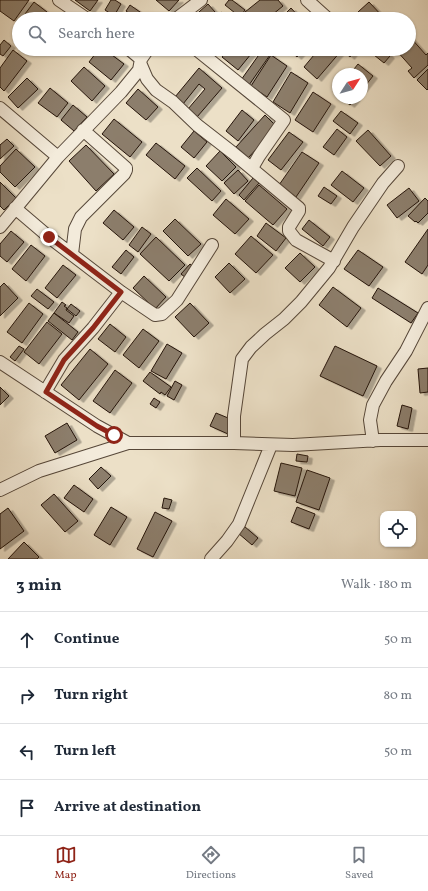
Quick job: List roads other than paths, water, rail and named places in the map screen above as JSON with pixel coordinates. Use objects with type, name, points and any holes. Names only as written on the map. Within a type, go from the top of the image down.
[{"type":"street","points":[[59,0],[77,12]]},
{"type":"street","points":[[185,12],[201,0]]},
{"type":"street","points":[[307,0],[320,12]]},
{"type":"street","points":[[205,56],[284,120],[252,168]]},
{"type":"street","points":[[0,227],[58,157],[121,92],[139,70],[143,57]]},
{"type":"street","points":[[143,57],[147,79],[156,90],[172,102],[197,126],[252,168],[299,208],[299,211],[289,227],[289,231],[296,240],[334,261]]},
{"type":"street","points":[[0,108],[58,157]]},
{"type":"street","points":[[72,254],[75,229],[81,217],[124,174],[126,170],[126,168],[83,130]]},
{"type":"street","points":[[234,443],[234,416],[242,359],[251,347],[284,319],[301,302],[334,261],[353,227],[383,183],[398,166]]},
{"type":"street","points":[[15,208],[49,237],[121,292],[155,315],[162,314],[176,300],[212,245]]},
{"type":"street","points":[[46,392],[64,360],[98,322],[121,292]]},
{"type":"street","points":[[373,441],[370,420],[373,405],[386,381],[406,351],[428,308]]},
{"type":"street","points":[[0,362],[97,426],[128,443]]},
{"type":"street","points":[[0,490],[39,471],[128,443],[234,443],[271,445],[428,440]]},
{"type":"street","points":[[211,559],[227,541],[239,524],[271,445]]}]
